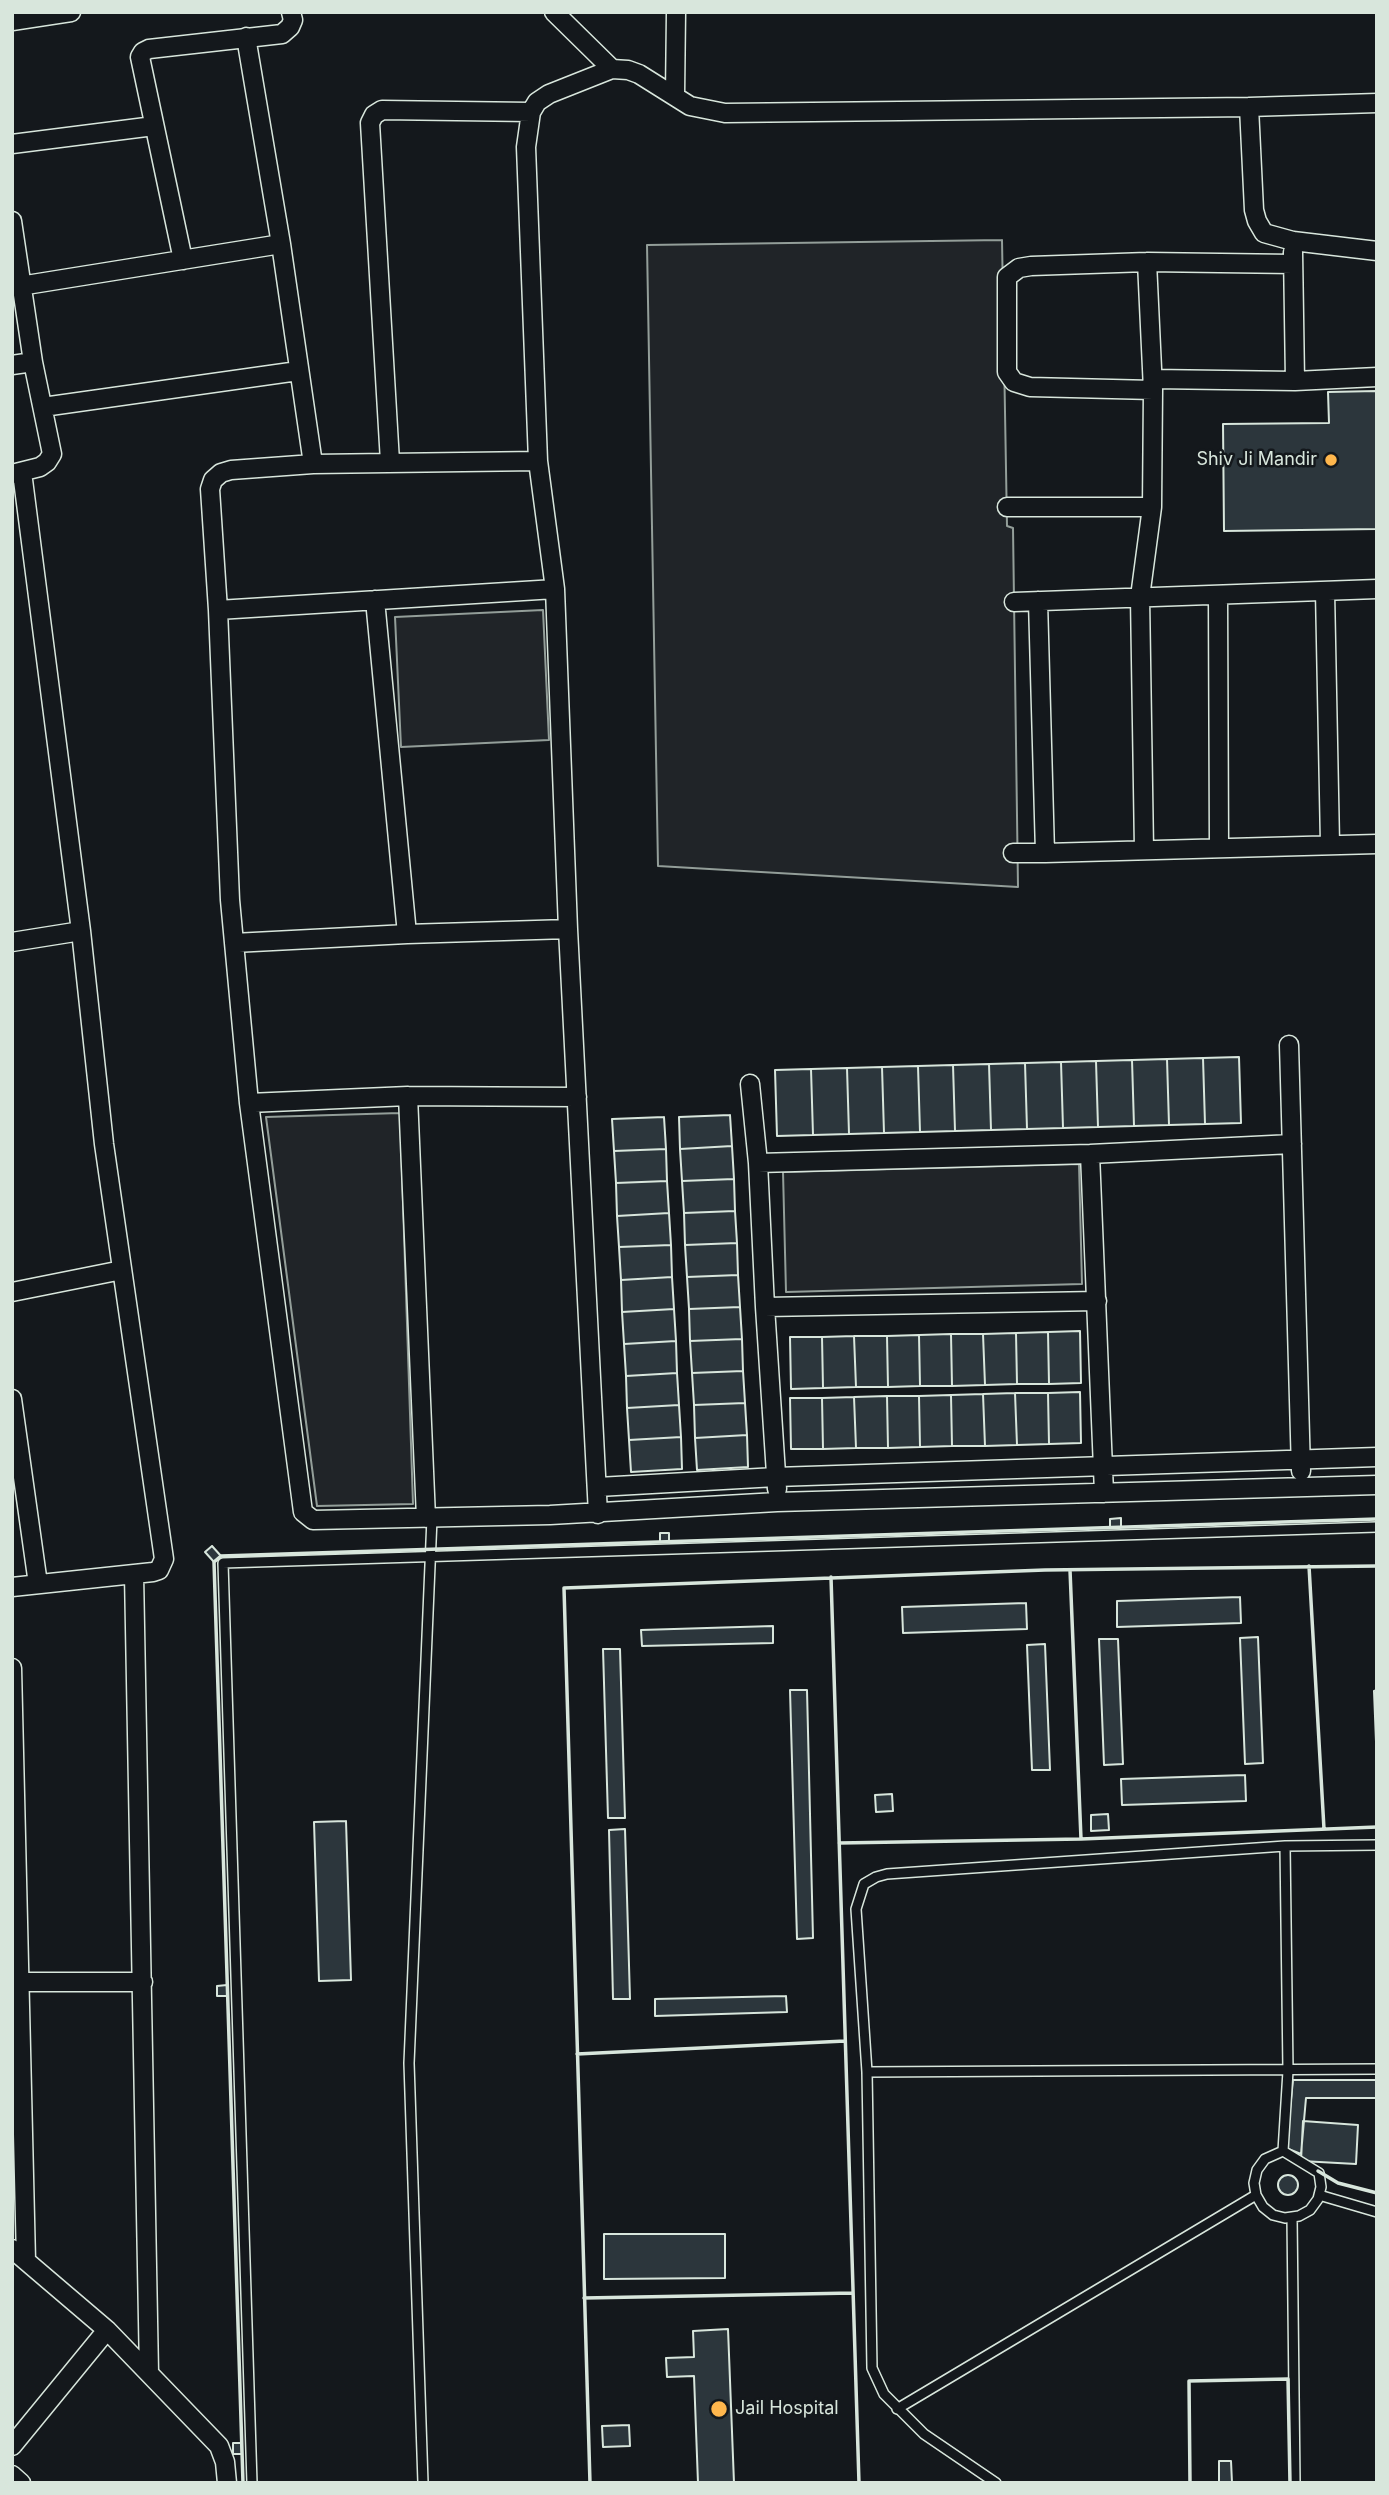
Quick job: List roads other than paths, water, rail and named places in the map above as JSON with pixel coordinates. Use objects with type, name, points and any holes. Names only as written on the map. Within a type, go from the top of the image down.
[{"type":"street","points":[[12,21],[71,12]]},
{"type":"street","points":[[183,260],[140,57],[143,52],[282,34],[293,20],[291,12]]},
{"type":"street","points":[[554,12],[612,69]]},
{"type":"street","points":[[675,96],[676,12]]},
{"type":"street","points":[[246,37],[281,244],[313,464]]},
{"type":"street","points":[[598,1514],[568,929],[555,589],[538,461],[526,147],[531,112],[537,102],[549,94],[612,69],[639,74],[690,106],[725,113],[1377,103]]},
{"type":"street","points":[[1249,107],[1254,210],[1256,221],[1264,233],[1293,241],[1377,251]]},
{"type":"street","points":[[390,462],[370,123],[374,115],[382,110],[531,112]]},
{"type":"street","points":[[12,144],[154,126]]},
{"type":"street","points":[[12,221],[14,255],[52,454],[40,467],[17,473],[80,931],[104,1144],[164,1559],[159,1570],[12,1587]]},
{"type":"street","points":[[1293,241],[1295,381]]},
{"type":"street","points":[[20,286],[281,244]]},
{"type":"street","points":[[1293,264],[1147,262],[1031,266],[1012,272],[1005,285],[1007,372],[1014,382],[1030,387],[1377,377]]},
{"type":"street","points":[[1144,850],[1140,597],[1152,507],[1153,384],[1147,262]]},
{"type":"street","points":[[12,365],[33,362]]},
{"type":"street","points":[[43,407],[298,371]]},
{"type":"street","points":[[538,461],[313,464],[231,470],[221,473],[213,480],[210,489],[234,943],[249,1103],[303,1512],[313,1520],[598,1514],[777,1502],[1377,1485]]},
{"type":"street","points":[[1007,507],[1152,507]]},
{"type":"street","points":[[218,610],[555,589]]},
{"type":"street","points":[[1014,601],[1377,589]]},
{"type":"street","points":[[1325,591],[1330,844]]},
{"type":"street","points":[[1218,595],[1219,848]]},
{"type":"street","points":[[375,600],[407,934]]},
{"type":"street","points":[[1038,601],[1045,853]]},
{"type":"street","points":[[1013,853],[1377,844]]},
{"type":"street","points":[[234,943],[568,929]]},
{"type":"street","points":[[12,942],[80,931]]},
{"type":"street","points":[[1289,1045],[1302,1487]]},
{"type":"street","points":[[750,1084],[758,1163],[777,1502]]},
{"type":"street","points":[[249,1103],[408,1096],[577,1097]]},
{"type":"street","points":[[408,1096],[429,1518]]},
{"type":"street","points":[[758,1163],[1090,1154],[1292,1144]]},
{"type":"street","points":[[1090,1154],[1104,1493]]},
{"type":"street","points":[[12,1292],[122,1270]]},
{"type":"street","points":[[765,1307],[1097,1301]]},
{"type":"street","points":[[12,1399],[38,1584]]},
{"type":"street","points":[[598,1487],[776,1477],[1377,1457]]},
{"type":"street","points":[[134,1574],[149,2373]]},
{"type":"street","points":[[12,1668],[18,1982],[19,2255],[107,2330],[219,2446],[225,2462],[227,2483]]},
{"type":"street","points":[[18,1982],[143,1982]]},
{"type":"street","points":[[12,2446],[107,2330]]},
{"type":"street","points":[[12,2475],[21,2483]]},
{"type":"lane","points":[[423,2483],[409,2063],[431,1557],[429,1518]]},
{"type":"lane","points":[[251,2483],[223,1563],[1377,1527]]},
{"type":"lane","points":[[996,2483],[924,2434],[897,2409],[876,2380],[870,2357],[867,2073],[856,1909],[864,1884],[887,1874],[1285,1846],[1377,1845]]},
{"type":"lane","points":[[1283,2151],[1288,2071],[1285,1846]]},
{"type":"lane","points":[[867,2073],[1377,2069]]},
{"type":"lane","points":[[1283,2151],[1319,2173],[1321,2186],[1310,2210],[1292,2217],[1273,2215],[1263,2207],[1256,2195],[1254,2183],[1257,2170],[1265,2159],[1283,2151]]},
{"type":"lane","points":[[897,2409],[1256,2195]]},
{"type":"lane","points":[[1319,2195],[1377,2212]]},
{"type":"lane","points":[[1292,2217],[1295,2483]]},
{"type":"place","name":"Shiv Ji Mandir","points":[[1331,460]]},
{"type":"place","name":"Jail Hospital","points":[[719,2409]]}]
